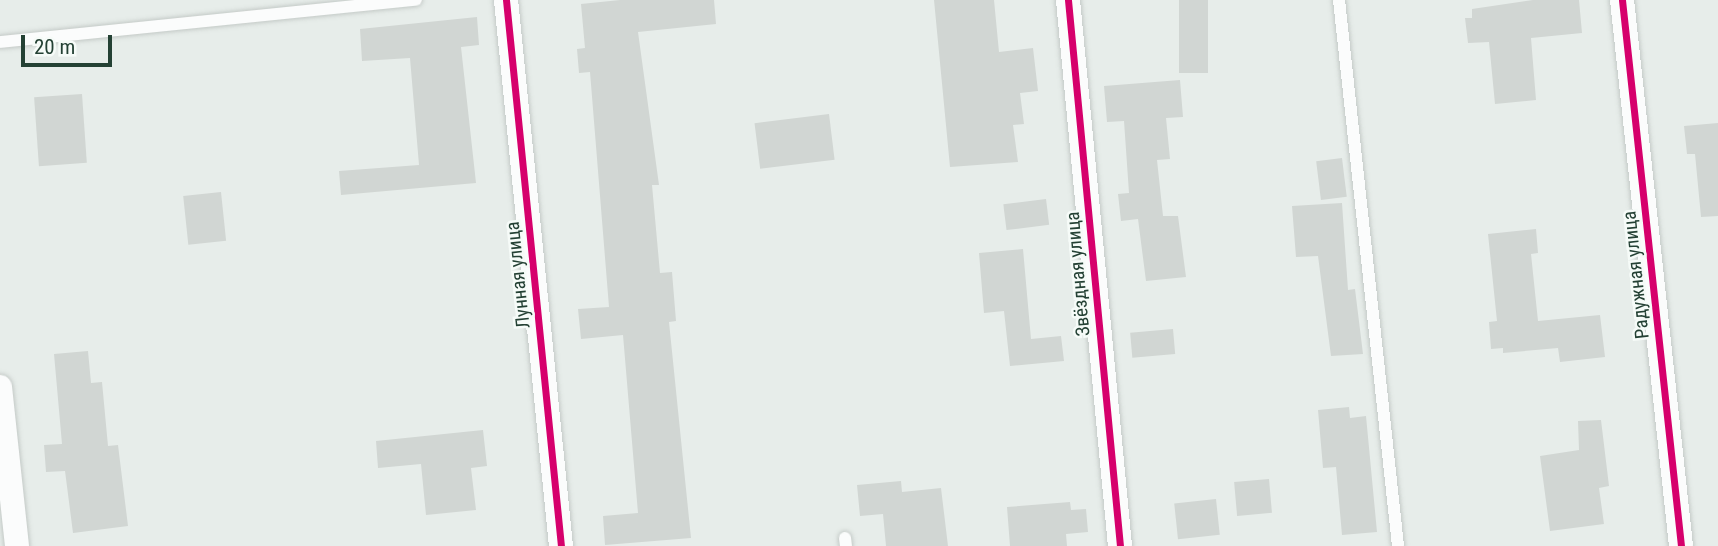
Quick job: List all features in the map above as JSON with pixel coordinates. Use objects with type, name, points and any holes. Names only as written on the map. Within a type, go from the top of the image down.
[{"type":"street","name":"Лунная улица","points":[[506,0],[561,546]]},
{"type":"street","name":"Звёздная улица","points":[[1068,0],[1119,546]]},
{"type":"street","name":"Радужная улица","points":[[1622,0],[1681,546]]},
{"type":"street","points":[[0,387],[17,546]]},
{"type":"lane","points":[[0,42],[416,0]]},
{"type":"lane","points":[[1339,0],[1398,546]]},
{"type":"building","points":[[620,0],[714,0],[716,24],[638,32],[659,185],[652,185],[660,273],[672,272],[676,321],[669,322],[691,538],[605,545],[603,516],[638,513],[623,335],[581,339],[578,309],[609,307],[590,72],[579,73],[577,49],[585,48],[581,4]]},
{"type":"building","points":[[934,0],[994,0],[999,52],[1033,48],[1038,91],[1020,93],[1024,124],[1013,125],[1018,162],[950,167]]},
{"type":"building","points":[[1179,0],[1208,0],[1208,73],[1179,73]]},
{"type":"building","points":[[1533,0],[1579,0],[1582,33],[1531,38],[1536,100],[1495,104],[1489,42],[1468,43],[1465,18],[1472,18],[1472,9]]},
{"type":"building","points":[[477,17],[479,45],[461,47],[476,183],[341,195],[339,171],[419,165],[410,58],[362,61],[360,29]]},
{"type":"building","points":[[1180,80],[1183,117],[1166,118],[1170,159],[1157,160],[1163,216],[1178,216],[1186,277],[1146,281],[1138,219],[1121,221],[1118,194],[1129,193],[1124,121],[1107,122],[1104,86]]},
{"type":"building","points":[[82,94],[87,163],[39,166],[34,97]]},
{"type":"building","points":[[829,114],[835,160],[760,169],[755,123]]},
{"type":"building","points":[[1718,123],[1718,216],[1701,217],[1695,154],[1687,154],[1684,126]]},
{"type":"building","points":[[1342,158],[1347,197],[1321,200],[1316,161]]},
{"type":"building","points":[[221,192],[226,241],[188,245],[183,196]]},
{"type":"building","points":[[1046,199],[1049,225],[1006,230],[1003,204]]},
{"type":"building","points":[[1342,203],[1348,290],[1355,289],[1363,354],[1331,356],[1318,256],[1296,257],[1292,206]]},
{"type":"building","points":[[1536,229],[1538,253],[1531,254],[1538,321],[1600,315],[1605,357],[1560,362],[1558,348],[1503,353],[1503,348],[1491,349],[1489,322],[1497,321],[1488,234]]},
{"type":"building","points":[[1023,249],[1031,339],[1061,336],[1064,361],[1010,366],[1004,311],[984,313],[979,253]]},
{"type":"building","points":[[1173,329],[1175,354],[1132,358],[1130,333]]},
{"type":"building","points":[[88,351],[91,383],[102,382],[108,446],[118,445],[128,526],[73,533],[65,471],[46,472],[44,445],[62,444],[54,354]]},
{"type":"building","points":[[1349,407],[1350,418],[1366,416],[1377,532],[1342,535],[1336,467],[1323,468],[1318,410]]},
{"type":"building","points":[[1601,420],[1609,486],[1599,488],[1604,524],[1550,531],[1540,456],[1579,450],[1578,421]]},
{"type":"building","points":[[483,430],[487,466],[471,468],[476,510],[426,515],[421,464],[378,468],[376,441]]},
{"type":"building","points":[[1269,479],[1272,513],[1237,516],[1234,482]]},
{"type":"building","points":[[901,481],[902,492],[941,488],[948,546],[886,546],[883,514],[860,516],[857,485]]},
{"type":"building","points":[[1216,499],[1220,535],[1178,539],[1174,503]]},
{"type":"building","points":[[1070,502],[1071,510],[1086,509],[1088,532],[1066,534],[1067,546],[1010,546],[1007,507]]},
{"type":"cycle path","points":[[506,0],[561,546]]},
{"type":"cycle path","points":[[1068,0],[1120,546]]},
{"type":"cycle path","points":[[1622,0],[1681,546]]}]
